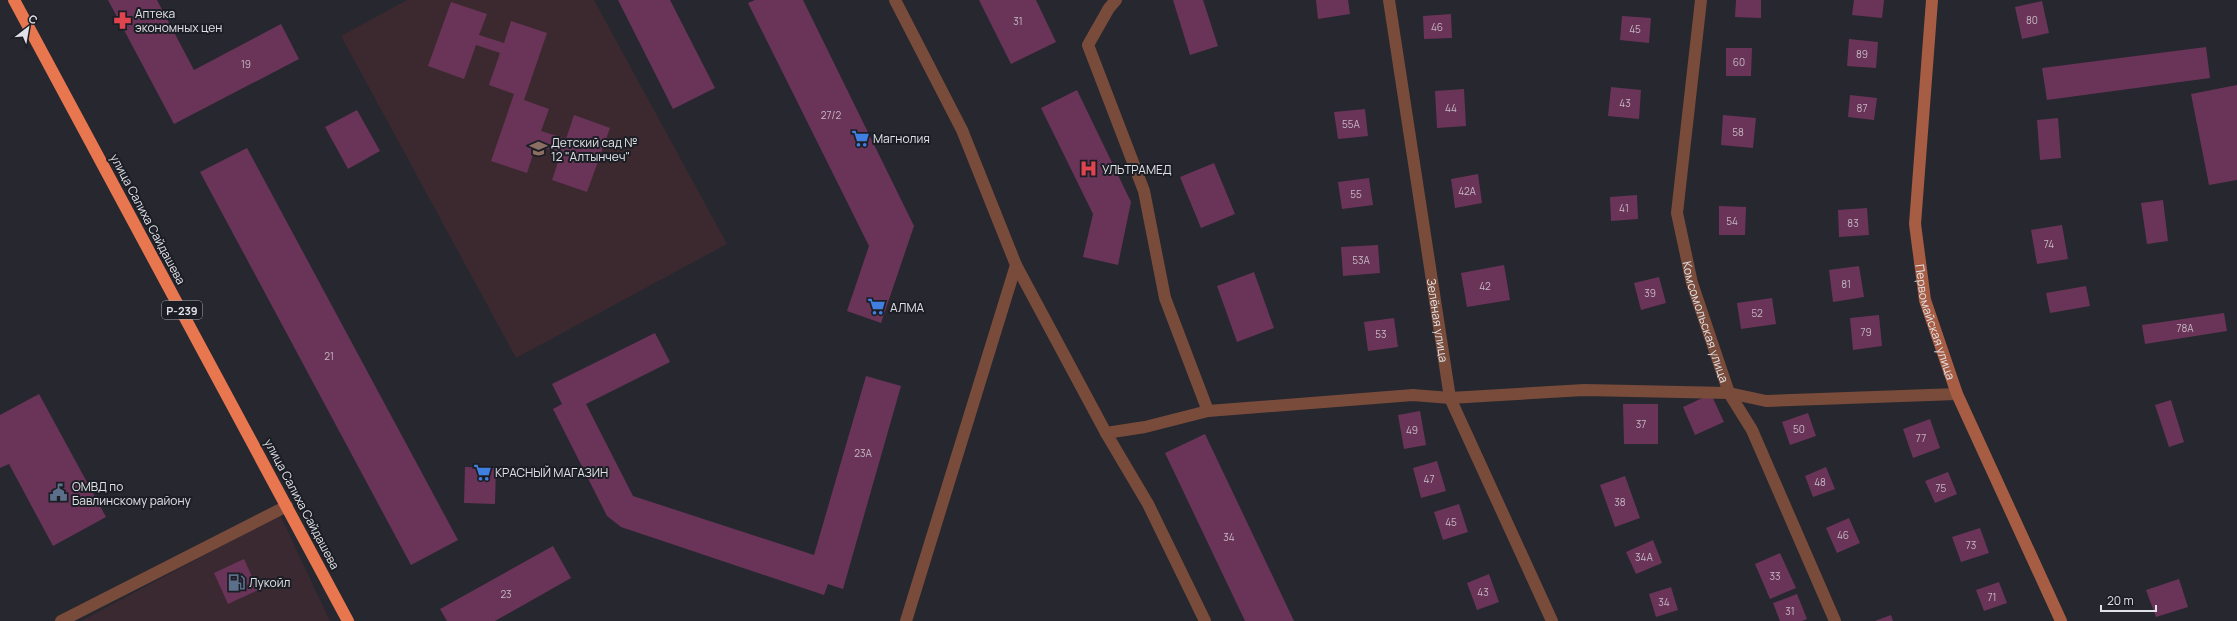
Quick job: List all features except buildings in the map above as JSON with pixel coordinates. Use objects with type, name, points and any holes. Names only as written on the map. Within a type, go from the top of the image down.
[{"type":"highway","name":"улица Салиха Сайдашева","points":[[14,0],[348,621]]},
{"type":"street","points":[[895,0],[962,130],[1016,265],[1106,433],[1148,504],[1205,621]]},
{"type":"street","points":[[1116,0],[1109,8],[1088,45],[1144,191],[1165,298],[1208,411]]},
{"type":"street","name":"Зелёная улица","points":[[1389,0],[1450,398],[1552,621]]},
{"type":"street","name":"Комсомольская улица","points":[[1701,0],[1677,213],[1692,282],[1729,393],[1752,430],[1835,621]]},
{"type":"street","name":"Первомайская улица","points":[[1932,0],[1915,224],[1925,300],[1957,394],[2061,621]]},
{"type":"street","points":[[906,621],[1016,265]]},
{"type":"street","points":[[1106,433],[1145,427],[1208,411],[1413,395],[1450,398],[1584,390],[1729,393],[1766,401],[1957,394]]},
{"type":"street","points":[[61,621],[287,506]]},
{"type":"shaded area","name":"Детский сад № 12 \"Алтынчеч\"","points":[[407,0],[594,0],[727,244],[516,358],[341,36]]},
{"type":"shaded area","points":[[280,515],[330,621],[81,621]]},
{"type":"place","name":"Аптека экономных цен","points":[[122,20]]},
{"type":"place","name":"Магнолия","points":[[860,138]]},
{"type":"place","name":"Детский сад № 12 \"Алтынчеч\"","points":[[538,149]]},
{"type":"place","name":"УЛЬТРАМЕД","points":[[1089,169]]},
{"type":"place","name":"АЛМА","points":[[877,307]]},
{"type":"place","name":"КРАСНЫЙ МАГАЗИН","points":[[482,472]]},
{"type":"place","name":"ОМВД по Бавлинскому району","points":[[59,493]]},
{"type":"place","name":"Лукойл","points":[[236,582]]}]
